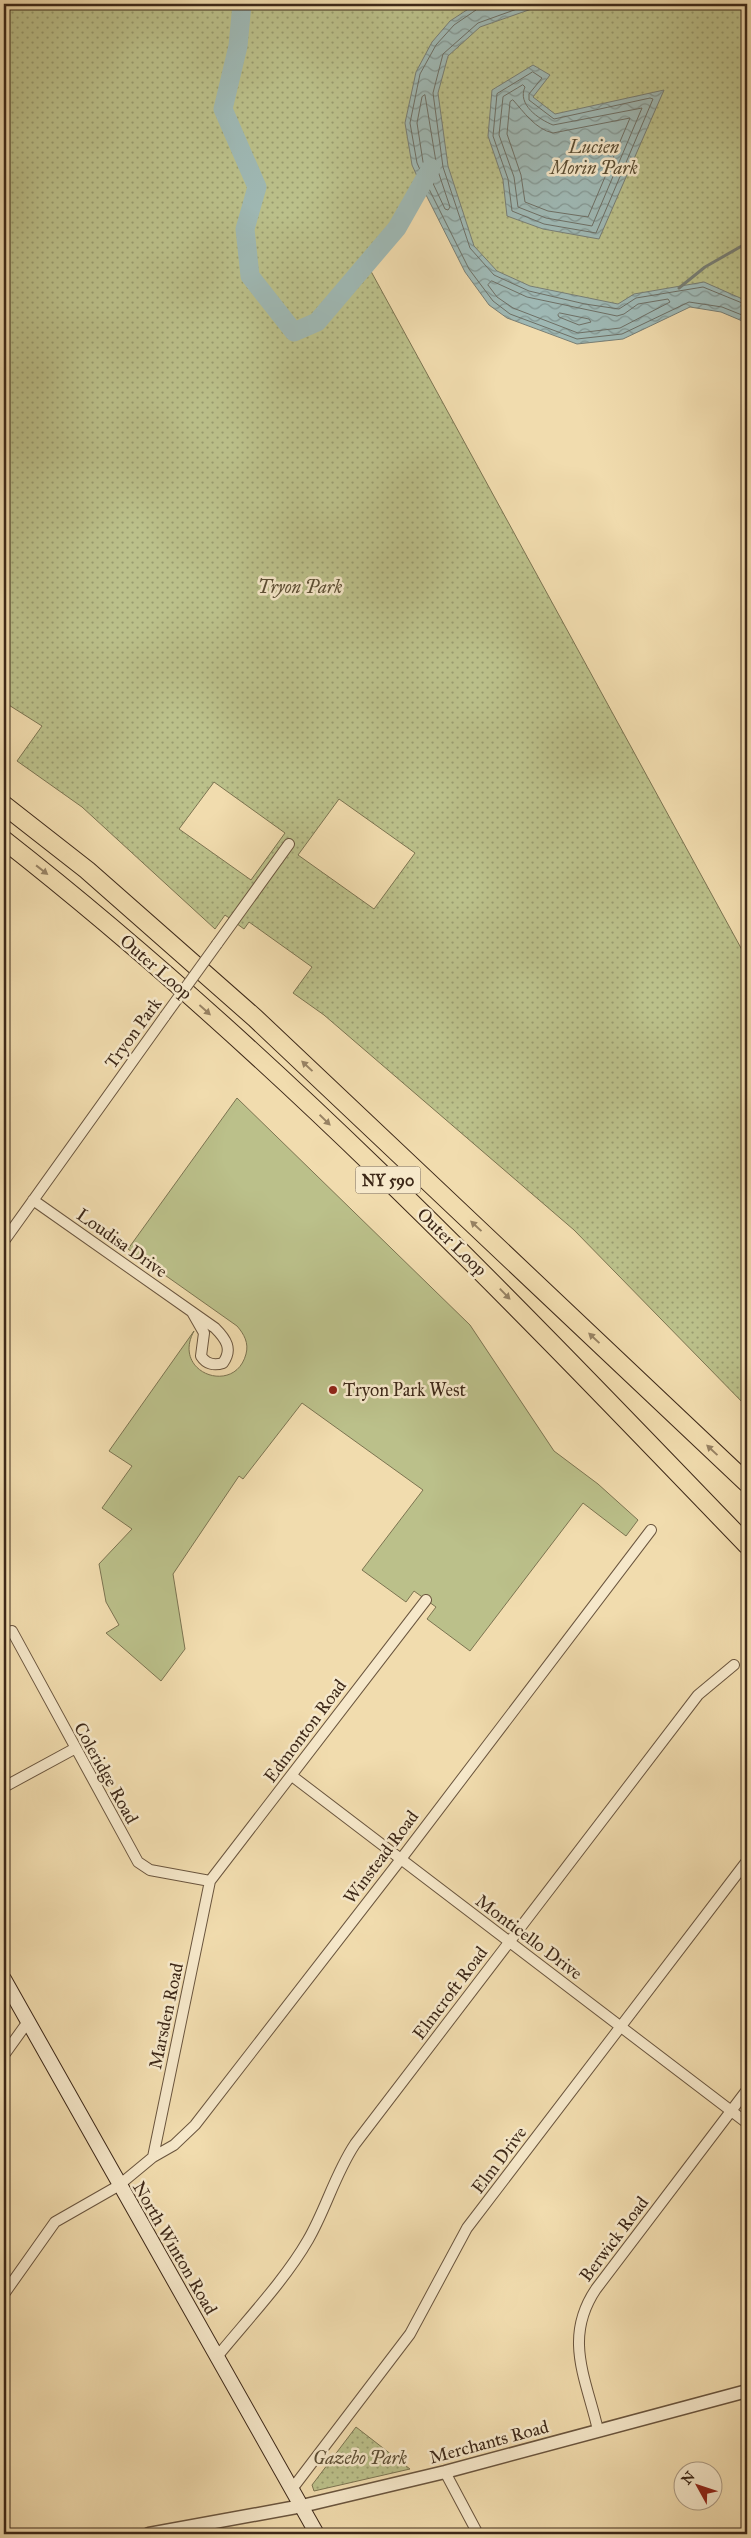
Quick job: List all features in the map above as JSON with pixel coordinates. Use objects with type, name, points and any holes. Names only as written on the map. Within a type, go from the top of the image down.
[{"type":"highway","name":"Outer Loop","points":[[4,805],[87,870],[249,1012],[747,1483]]},
{"type":"highway","name":"Outer Loop","points":[[4,840],[103,920],[325,1120],[498,1286],[747,1545]]},
{"type":"main road","name":"North Winton Road","points":[[4,1979],[118,2186],[317,2534]]},
{"type":"street","name":"Tryon Park","points":[[4,1241],[289,844]]},
{"type":"street","name":"Loudisa Drive","points":[[33,1200],[215,1328],[225,1338],[228,1347],[227,1356],[223,1363],[211,1364],[205,1362],[201,1356],[204,1333],[192,1312]]},
{"type":"street","name":"Winstead Road","points":[[4,2294],[55,2222],[118,2186],[153,2157],[174,2146],[215,2101],[650,1530]]},
{"type":"street","name":"Edmonton Road","points":[[210,1881],[426,1600]]},
{"type":"street","name":"Coleridge Road","points":[[12,1631],[74,1749],[141,1866],[150,1870],[210,1881]]},
{"type":"street","name":"Elmcroft Road","points":[[216,2358],[304,2248],[355,2144],[698,1695],[734,1665]]},
{"type":"street","points":[[4,1787],[74,1749]]},
{"type":"street","name":"Monticello Drive","points":[[292,1776],[747,2123]]},
{"type":"street","name":"Elm Drive","points":[[292,2489],[410,2334],[467,2228],[747,1861]]},
{"type":"street","name":"Marsden Road","points":[[153,2157],[210,1881]]},
{"type":"street","points":[[4,2055],[27,2023]]},
{"type":"street","name":"Berwick Road","points":[[598,2430],[578,2340],[580,2320],[584,2310],[596,2290],[747,2090]]},
{"type":"street","name":"Merchants Road","points":[[148,2534],[302,2506],[445,2472],[747,2391]]},
{"type":"street","points":[[445,2472],[478,2534]]},
{"type":"green space","name":"Tryon Park","points":[[4,4],[747,4],[747,305],[740,302],[570,317],[475,260],[429,166],[367,264],[747,959],[747,1407],[574,1230],[324,1015],[293,993],[312,967],[249,922],[244,929],[225,915],[215,929],[82,807],[17,761],[42,726],[4,702]],"holes":[[[214,782],[285,833],[251,880],[179,829]],[[339,799],[415,853],[374,909],[298,855]]]},
{"type":"green space","name":"Tryon Park West","points":[[237,1098],[470,1325],[554,1451],[598,1484],[638,1520],[626,1536],[583,1503],[470,1651],[427,1619],[436,1607],[414,1591],[406,1602],[362,1570],[423,1490],[302,1403],[243,1479],[239,1476],[173,1574],[185,1649],[161,1681],[106,1633],[119,1625],[106,1602],[99,1564],[132,1529],[102,1508],[132,1466],[109,1451],[194,1331],[189,1346],[191,1358],[197,1368],[207,1374],[219,1376],[230,1374],[240,1367],[247,1350],[245,1339],[237,1326],[128,1249]]},
{"type":"green space","name":"Gazebo Park","points":[[356,2427],[410,2469],[314,2491],[312,2485]]},
{"type":"water","points":[[476,4],[546,4],[480,27],[448,56],[438,93],[448,166],[474,246],[497,271],[530,286],[618,304],[634,294],[704,282],[747,301],[747,323],[721,312],[690,307],[623,339],[577,344],[507,318],[489,305],[465,272],[421,185],[412,165],[405,123],[416,72],[432,42],[450,21]]},
{"type":"water","points":[[533,65],[550,75],[533,97],[555,114],[664,90],[599,239],[543,229],[507,216],[503,180],[488,136],[492,90]]},
{"type":"waterway","points":[[242,4],[238,46],[223,109],[257,187],[245,229],[250,276],[294,332],[317,322],[397,228],[431,168]]},
{"type":"waterway","points":[[679,288],[705,267],[747,243]]},
{"type":"place","name":"Tryon Park West","points":[[333,1390]]},
{"type":"park label","name":"Lucien Morin Park","points":[[594,157]]}]
